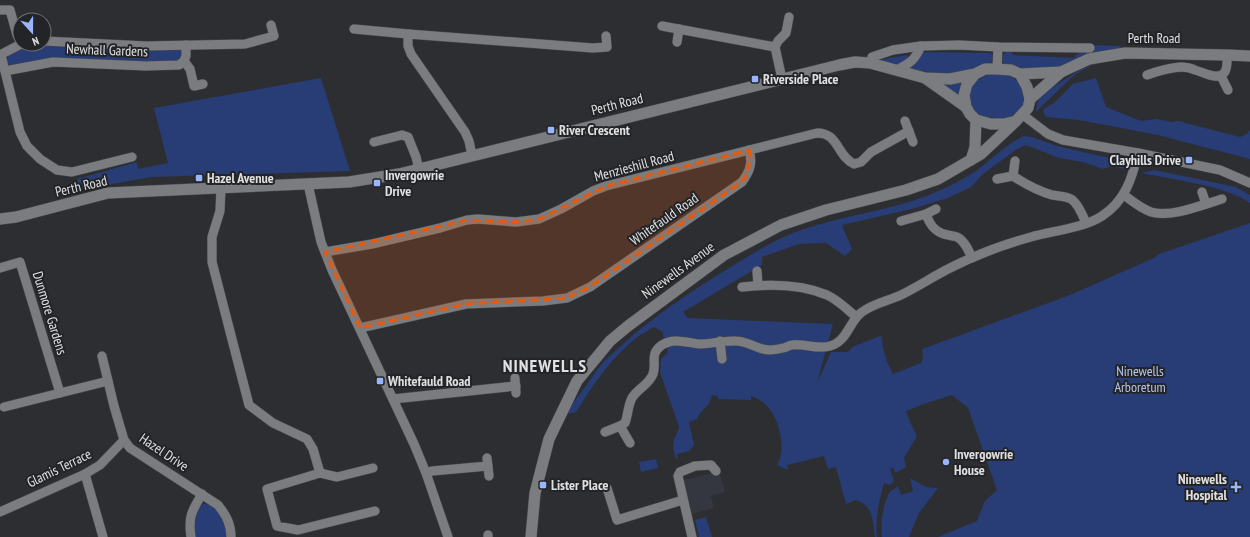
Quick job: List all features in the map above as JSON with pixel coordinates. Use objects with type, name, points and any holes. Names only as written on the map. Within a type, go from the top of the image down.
[{"type":"street","points":[[0,10],[10,10],[12,17]]},
{"type":"street","points":[[782,79],[775,47],[778,41],[786,33],[789,17]]},
{"type":"street","name":"Newhall Gardens","points":[[52,41],[146,46],[245,44],[274,36],[271,25]]},
{"type":"street","points":[[662,26],[775,47]]},
{"type":"street","points":[[354,29],[593,48],[607,47],[606,36]]},
{"type":"street","points":[[677,42],[679,29]]},
{"type":"street","points":[[408,34],[408,46],[411,54],[465,132],[469,141],[472,156]]},
{"type":"street","points":[[186,45],[186,56],[184,61],[190,69],[194,86],[203,84]]},
{"type":"street","points":[[872,57],[893,50],[920,46],[959,45],[1090,48]]},
{"type":"street","points":[[897,70],[908,64],[916,56],[920,46]]},
{"type":"street","points":[[997,69],[998,47]]},
{"type":"street","points":[[12,49],[0,55],[20,132],[27,146],[40,159],[57,170],[72,172],[132,157]]},
{"type":"street","name":"Perth Road","points":[[1019,118],[1028,108],[1030,99],[1061,72],[1089,59],[1125,52],[1250,56]]},
{"type":"street","points":[[1221,76],[1226,70],[1227,55]]},
{"type":"street","name":"Newhall Gardens","points":[[5,70],[53,62],[146,66],[179,65],[184,61]]},
{"type":"street","name":"Perth Road","points":[[0,219],[16,217],[108,193],[348,182],[399,174],[856,62],[870,63],[925,78],[950,79],[975,74],[986,70],[997,69],[1011,70],[1020,74],[1061,72]]},
{"type":"street","points":[[1147,75],[1166,68],[1182,67],[1204,74],[1221,76]]},
{"type":"street","points":[[966,107],[964,95],[967,84],[975,74]]},
{"type":"street","points":[[1020,74],[1027,87],[1030,99]]},
{"type":"street","points":[[1221,76],[1228,90]]},
{"type":"street","name":"Perth Road","points":[[925,78],[966,107],[976,120]]},
{"type":"street","points":[[971,160],[975,147],[976,120],[991,124],[1004,124],[1019,118],[1048,134],[1064,140],[1138,153],[1220,170],[1250,184]]},
{"type":"street","name":"Ninewells Avenue","points":[[531,537],[535,493],[549,438],[577,381],[610,342],[628,326],[724,255],[781,224],[826,210],[906,190],[938,179],[980,154],[1019,118]]},
{"type":"street","points":[[905,121],[913,142]]},
{"type":"street","name":"Menzieshill Road","points":[[325,252],[372,244],[467,220],[478,219],[516,222],[539,219],[561,210],[593,191],[606,186],[817,133],[825,133],[831,137],[847,161],[854,164],[861,162],[871,152],[909,132]]},
{"type":"street","points":[[374,142],[402,136],[408,137],[419,169]]},
{"type":"street","name":"Whitefauld Road","points":[[360,328],[466,304],[542,301],[567,298],[590,286],[742,182],[748,174],[751,165],[749,150]]},
{"type":"street","points":[[605,432],[625,423],[630,402],[633,397],[649,382],[654,371],[653,358],[655,351],[664,344],[678,340],[702,344],[720,341],[737,341],[762,349],[772,350],[782,349],[792,345],[822,347],[838,343],[845,337],[856,317],[870,307],[901,295],[947,269],[996,248],[1030,237],[1086,223],[1101,217],[1124,195],[1133,172],[1138,153]]},
{"type":"street","points":[[1012,176],[1015,161]]},
{"type":"street","points":[[997,179],[1012,176],[1034,188],[1071,199],[1079,208],[1086,223]]},
{"type":"street","points":[[308,184],[317,229],[325,252],[414,444],[426,473],[448,537]]},
{"type":"street","points":[[221,187],[220,211],[212,237],[212,262],[249,405],[273,423],[307,439],[313,449],[320,473]]},
{"type":"street","points":[[1202,192],[1206,204]]},
{"type":"street","points":[[1124,195],[1140,207],[1151,212],[1162,213],[1175,212],[1222,199]]},
{"type":"street","points":[[901,221],[926,214],[936,208]]},
{"type":"street","points":[[926,214],[935,230],[941,234],[957,237],[964,243],[972,258]]},
{"type":"street","name":"Dunmore Gardens","points":[[0,268],[20,262],[60,393]]},
{"type":"street","points":[[757,270],[758,285]]},
{"type":"street","points":[[742,287],[776,285],[812,290],[828,296],[840,303],[856,317]]},
{"type":"street","points":[[720,341],[722,359]]},
{"type":"street","name":"Hazel Drive","points":[[102,356],[124,440],[130,448],[218,505],[226,516],[231,528],[231,537]]},
{"type":"street","points":[[4,408],[108,380]]},
{"type":"street","points":[[393,398],[516,386]]},
{"type":"street","points":[[620,426],[630,443]]},
{"type":"street","name":"Glamis Terrace","points":[[0,512],[85,474],[100,465],[124,440]]},
{"type":"street","points":[[426,473],[488,462],[489,476]]},
{"type":"street","points":[[692,537],[678,476],[680,472],[695,466],[711,465],[716,471]]},
{"type":"street","points":[[373,468],[337,477],[320,473],[267,489],[277,526],[298,530],[375,511]]},
{"type":"street","points":[[85,474],[103,537]]},
{"type":"street","points":[[607,488],[617,520],[683,500]]},
{"type":"street","points":[[191,537],[189,525],[191,512],[202,494]]},
{"type":"highlighted area","points":[[749,150],[751,157],[747,174],[742,182],[590,287],[567,298],[466,304],[360,328],[325,252],[467,220],[516,222],[539,219],[606,186]]},
{"type":"shaded area","points":[[719,471],[725,492],[711,496],[714,508],[692,514],[684,480]]},
{"type":"green space","points":[[52,45],[145,49],[179,48],[183,52],[183,58],[178,62],[11,66],[7,63],[7,59],[12,53],[52,52]]},
{"type":"green space","points":[[1093,45],[1121,46],[1120,48],[1089,55],[1062,67],[1028,69],[1004,64],[1002,60],[1003,55],[1007,51],[1011,51],[1013,55],[1074,58],[1077,54],[1093,49]]},
{"type":"green space","points":[[923,52],[991,53],[993,57],[991,63],[956,73],[934,74],[908,69]]},
{"type":"green space","points":[[907,55],[909,61],[901,64],[878,60]]},
{"type":"green space","points":[[1098,63],[1081,71],[1071,78],[1036,112],[1037,103],[1043,93],[1080,70]]},
{"type":"green space","points":[[988,75],[1007,75],[1013,77],[1017,81],[1021,86],[1024,98],[1021,109],[1011,116],[996,118],[981,116],[973,109],[970,94],[973,84],[977,80]]},
{"type":"green space","points":[[321,78],[350,171],[151,177],[80,190],[77,179],[137,162],[138,169],[168,163],[154,108]]},
{"type":"green space","points":[[1096,78],[1106,107],[1141,121],[1156,119],[1172,122],[1178,121],[1240,137],[1247,134],[1250,130],[1250,159],[1158,135],[1079,120],[1046,117],[1043,111],[1045,108],[1054,103],[1073,84]]},
{"type":"green space","points":[[962,82],[958,97],[939,83]]},
{"type":"green space","name":"Ninewells Arboretum","points":[[1024,136],[1032,137],[1057,146],[1123,161],[1128,170],[1112,166],[1103,169],[1083,162],[1059,158],[1026,145],[1017,149],[983,174],[971,187],[948,198],[912,209],[842,225],[852,249],[845,256],[826,243],[799,244],[762,257],[762,265],[683,312],[688,318],[833,324],[817,383],[831,352],[848,352],[852,347],[880,336],[882,337],[885,356],[893,374],[921,363],[923,358],[922,349],[1070,295],[1154,258],[1159,254],[1250,223],[1250,537],[938,537],[977,521],[985,501],[997,490],[968,408],[952,395],[906,411],[917,436],[904,458],[906,467],[896,473],[893,468],[890,468],[894,481],[890,485],[884,483],[878,510],[877,537],[875,537],[873,520],[869,510],[862,502],[856,500],[846,504],[836,467],[828,469],[824,456],[787,465],[788,470],[777,465],[780,458],[781,442],[775,418],[767,406],[751,396],[751,400],[718,399],[718,396],[712,395],[709,404],[700,413],[697,419],[689,422],[694,445],[689,451],[677,454],[678,459],[675,457],[673,442],[679,427],[660,372],[661,359],[668,352],[662,331],[654,327],[636,338],[618,355],[596,382],[576,412],[563,415],[605,360],[658,315],[708,281],[771,243],[793,233],[835,220],[898,205],[956,183],[980,168],[1007,146]]},
{"type":"green space","points":[[1154,170],[1236,187],[1250,195],[1250,203],[1240,197],[1213,188],[1141,173]]},
{"type":"green space","points":[[656,459],[658,468],[641,472],[639,462]]},
{"type":"green space","points":[[910,478],[926,487],[938,488],[919,513],[909,537],[882,537],[881,526],[888,496],[890,492],[898,486],[901,495],[913,491]]},
{"type":"green space","points":[[203,504],[210,505],[219,512],[225,524],[227,537],[196,537],[195,519],[200,507]]},
{"type":"green space","points":[[706,517],[712,537],[699,537],[695,520]]},
{"type":"place","name":"Riverside Place","points":[[755,79]]},
{"type":"place","name":"River Crescent","points":[[551,130]]},
{"type":"place","name":"Clayhills Drive","points":[[1189,160]]},
{"type":"place","name":"Hazel Avenue","points":[[199,178]]},
{"type":"place","name":"Invergowrie Drive","points":[[377,183]]},
{"type":"place","name":"Whitefauld Road","points":[[380,381]]},
{"type":"place","name":"Invergowrie House","points":[[946,462]]},
{"type":"place","name":"Lister Place","points":[[543,485]]},
{"type":"place","name":"Ninewells Hospital","points":[[1236,487]]},
{"type":"district","name":"NINEWELLS","points":[[545,366]]}]
